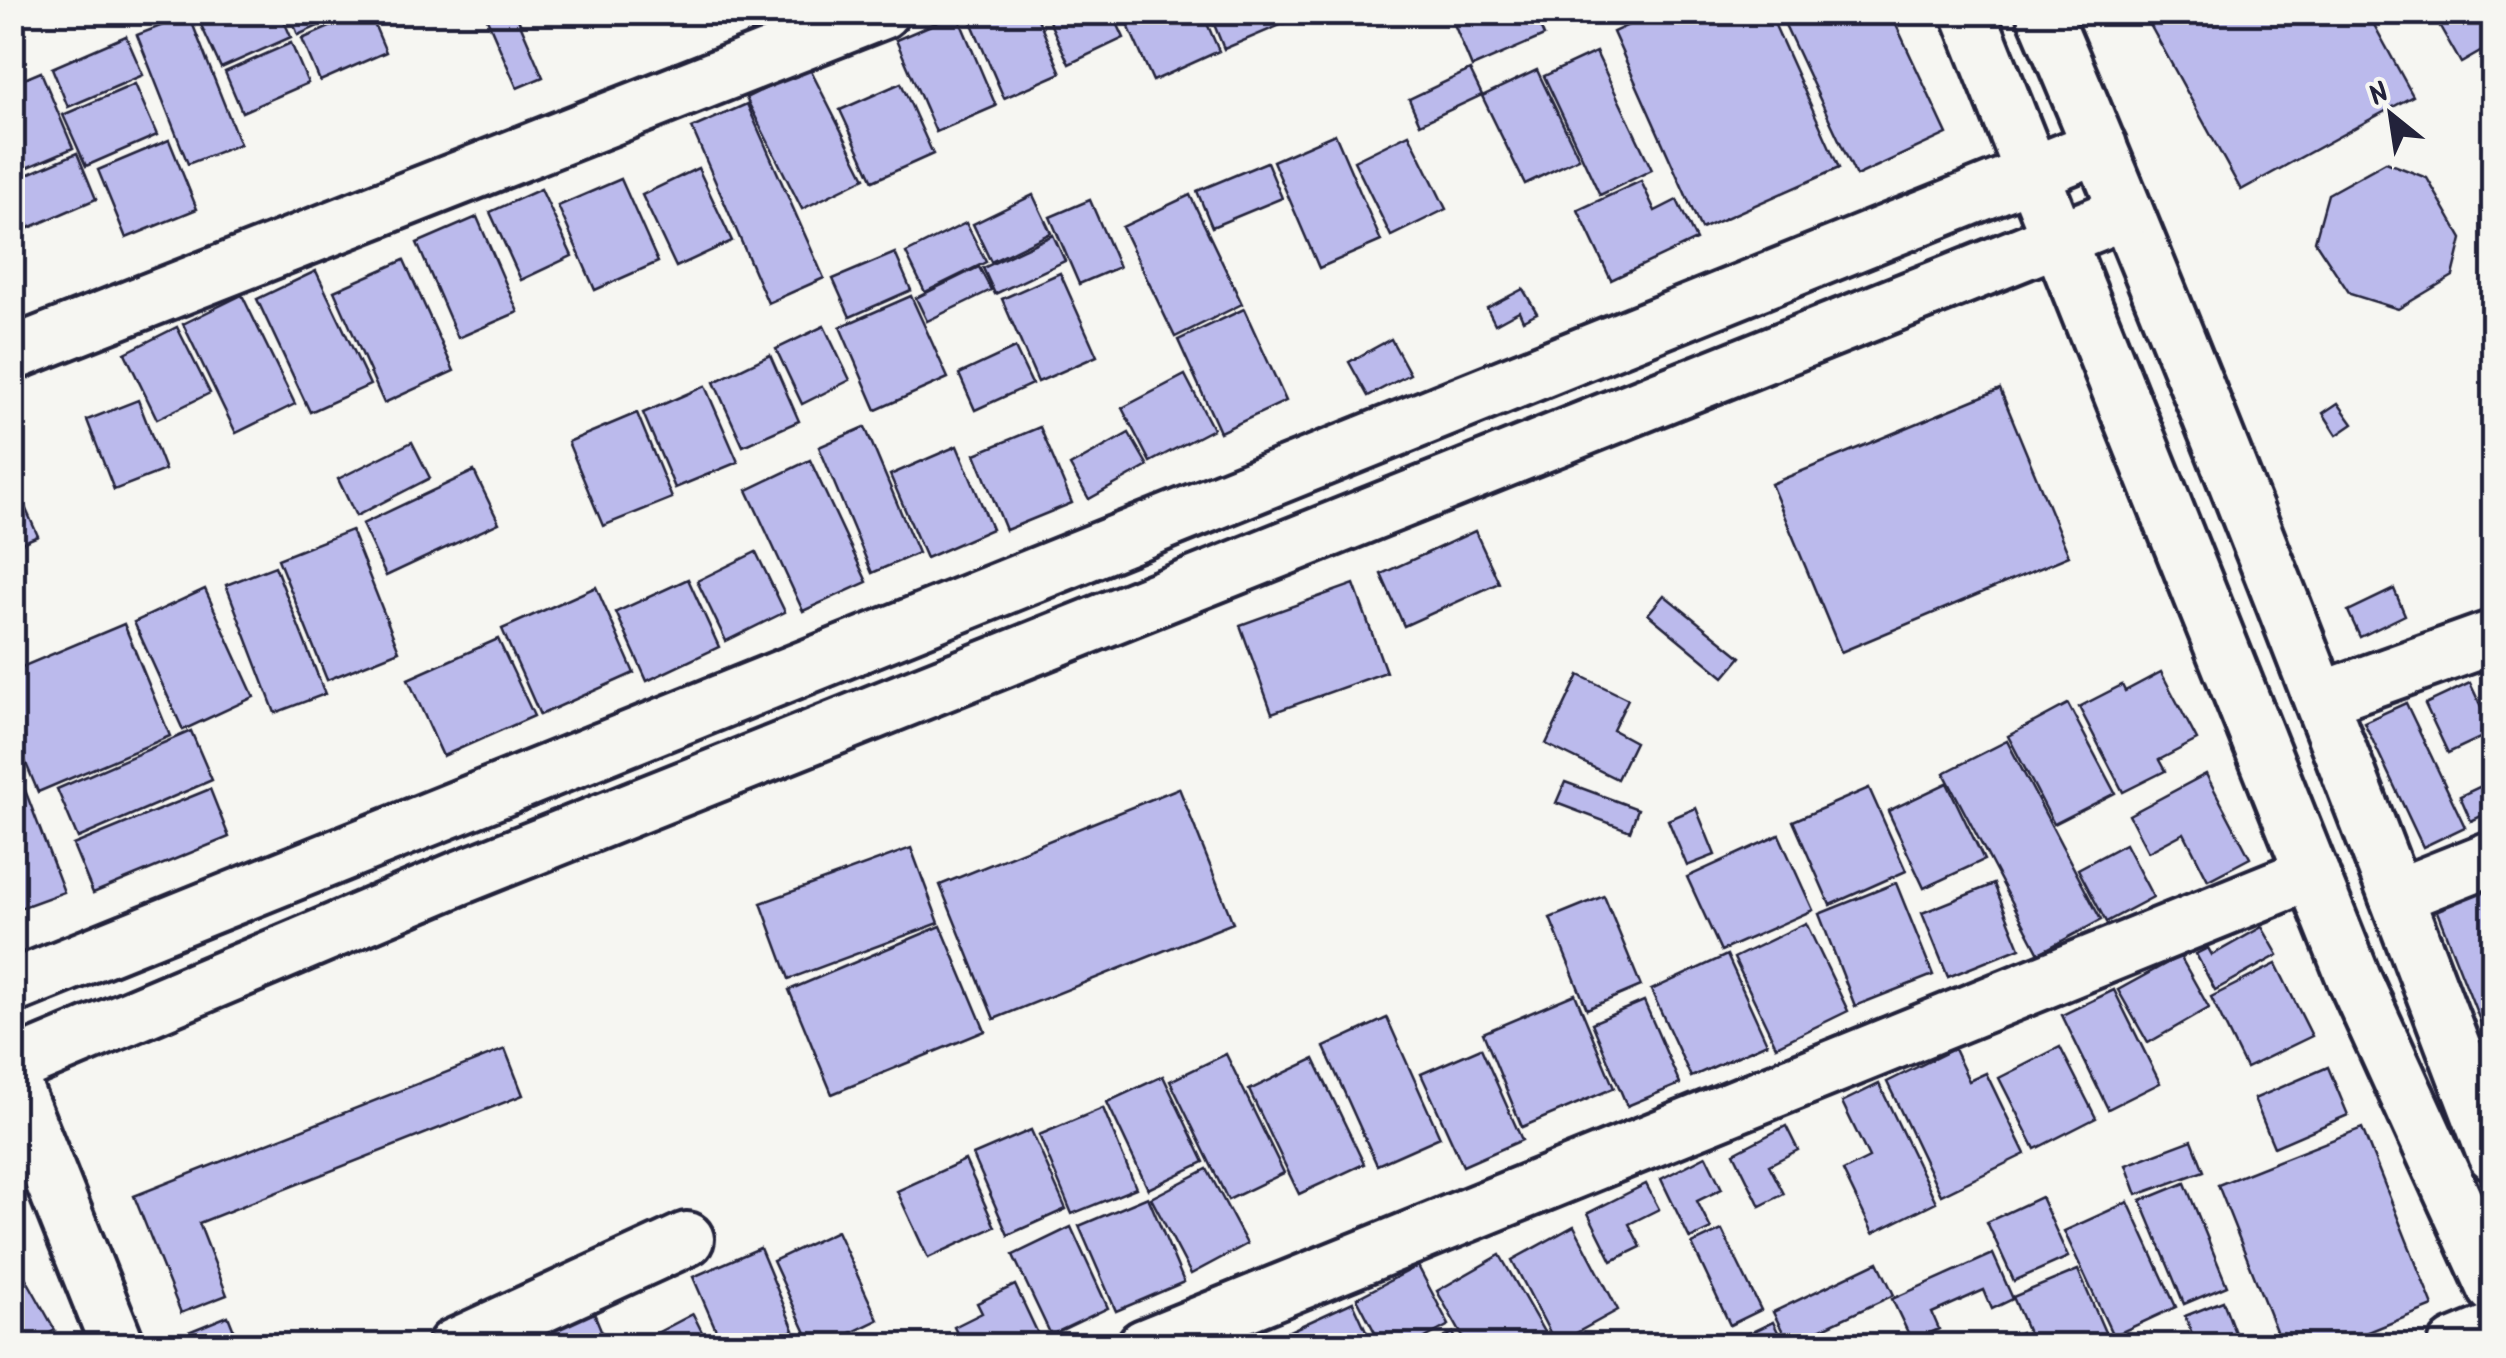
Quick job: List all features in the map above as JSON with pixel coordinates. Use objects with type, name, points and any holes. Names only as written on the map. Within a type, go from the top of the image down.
[{"type":"street","points":[[12,354],[882,12]]},
{"type":"street","points":[[1968,12],[2354,979],[2494,1288]]},
{"type":"street","points":[[2043,12],[2321,700],[2494,1154]]},
{"type":"street","points":[[12,987],[2100,146]]},
{"type":"street","points":[[12,1066],[459,878],[2126,212]]},
{"type":"street","points":[[2321,700],[2494,637]]},
{"type":"street","points":[[433,816],[459,878]]},
{"type":"street","points":[[2396,896],[2494,857]]},
{"type":"street","points":[[1144,1346],[2312,873]]},
{"type":"street","points":[[12,1080],[118,1346]]},
{"type":"street","points":[[454,1346],[687,1238]]},
{"type":"street","points":[[2455,1346],[2494,1330]]},
{"type":"building","points":[[195,12],[280,12],[291,37],[221,68]]},
{"type":"building","points":[[289,12],[349,12],[298,35]]},
{"type":"building","points":[[369,12],[386,52],[320,81],[302,39]]},
{"type":"building","points":[[484,12],[515,12],[543,77],[517,88]]},
{"type":"building","points":[[984,12],[1035,12],[1061,73],[1004,98],[970,19]]},
{"type":"building","points":[[1045,12],[1112,12],[1124,38],[1069,64]]},
{"type":"building","points":[[1122,12],[1202,12],[1219,51],[1153,81]]},
{"type":"building","points":[[1209,12],[1281,12],[1285,23],[1224,49]]},
{"type":"building","points":[[1449,12],[1534,12],[1544,36],[1472,67]]},
{"type":"building","points":[[1657,12],[1769,12],[1839,168],[1701,229],[1613,32]]},
{"type":"building","points":[[1779,12],[1890,12],[1947,134],[1856,176]]},
{"type":"building","points":[[2143,12],[2367,12],[2413,96],[2241,190]]},
{"type":"building","points":[[2458,12],[2494,12],[2494,44],[2461,63],[2438,23]]},
{"type":"building","points":[[957,14],[996,106],[936,132],[896,40]]},
{"type":"building","points":[[189,15],[240,144],[188,164],[137,35]]},
{"type":"building","points":[[126,36],[143,75],[68,107],[52,68]]},
{"type":"building","points":[[291,43],[308,83],[242,112],[225,72]]},
{"type":"building","points":[[1596,52],[1652,170],[1600,195],[1544,76]]},
{"type":"building","points":[[809,67],[865,178],[802,209],[746,98]]},
{"type":"building","points":[[1470,70],[1482,95],[1420,124],[1409,99]]},
{"type":"building","points":[[1537,70],[1579,158],[1525,184],[1482,96]]},
{"type":"building","points":[[41,72],[73,148],[12,174],[12,84]]},
{"type":"building","points":[[901,83],[933,154],[873,181],[840,110]]},
{"type":"building","points":[[135,84],[157,135],[86,166],[63,115]]},
{"type":"building","points":[[747,104],[824,278],[768,303],[692,128]]},
{"type":"building","points":[[1335,134],[1381,241],[1319,268],[1273,161]]},
{"type":"building","points":[[1409,134],[1446,209],[1391,236],[1354,161]]},
{"type":"building","points":[[169,140],[197,209],[126,238],[98,170]]},
{"type":"building","points":[[77,153],[96,199],[29,228],[12,190],[12,181]]},
{"type":"building","points":[[1267,162],[1282,198],[1212,227],[1197,191]]},
{"type":"building","points":[[2386,162],[2427,178],[2462,239],[2453,276],[2398,309],[2350,294],[2315,241],[2328,194]]},
{"type":"building","points":[[698,168],[732,241],[676,267],[642,195]]},
{"type":"building","points":[[621,179],[658,262],[595,290],[558,206]]},
{"type":"building","points":[[1641,181],[1655,211],[1677,200],[1696,240],[1611,280],[1578,210]]},
{"type":"building","points":[[541,189],[572,256],[521,280],[490,212]]},
{"type":"building","points":[[1033,195],[1051,233],[991,262],[973,224]]},
{"type":"building","points":[[1190,195],[1242,304],[1175,337],[1122,227]]},
{"type":"building","points":[[1090,200],[1119,267],[1079,284],[1050,217]]},
{"type":"building","points":[[477,217],[518,312],[458,338],[417,243]]},
{"type":"building","points":[[966,223],[986,262],[925,292],[906,253]]},
{"type":"building","points":[[1053,235],[1065,261],[995,294],[983,268]]},
{"type":"building","points":[[895,253],[911,290],[850,317],[833,279]]},
{"type":"building","points":[[404,260],[454,371],[384,403],[334,291]]},
{"type":"building","points":[[979,267],[991,290],[927,321],[916,298]]},
{"type":"building","points":[[316,271],[370,385],[310,412],[257,299]]},
{"type":"building","points":[[1060,273],[1097,356],[1038,382],[1002,299]]},
{"type":"building","points":[[1523,289],[1537,313],[1523,320],[1519,311],[1495,324],[1487,308]]},
{"type":"building","points":[[242,295],[295,404],[236,433],[183,324]]},
{"type":"building","points":[[911,296],[948,378],[876,410],[840,327]]},
{"type":"building","points":[[1244,309],[1286,401],[1220,432],[1178,340]]},
{"type":"building","points":[[824,326],[850,380],[802,404],[776,349]]},
{"type":"building","points":[[177,327],[210,393],[157,419],[125,353]]},
{"type":"building","points":[[1391,339],[1410,374],[1368,396],[1349,362]]},
{"type":"building","points":[[1015,348],[1032,384],[975,410],[959,374]]},
{"type":"building","points":[[770,355],[799,421],[743,446],[714,382]]},
{"type":"building","points":[[1185,375],[1213,429],[1150,462],[1122,408]]},
{"type":"building","points":[[705,386],[738,462],[675,488],[643,413]]},
{"type":"building","points":[[2000,389],[2069,556],[1841,652],[1771,484]]},
{"type":"building","points":[[138,400],[165,470],[114,490],[87,420]]},
{"type":"building","points":[[2338,403],[2353,424],[2337,435],[2323,413]]},
{"type":"building","points":[[637,413],[672,498],[603,526],[568,442]]},
{"type":"building","points":[[865,427],[918,553],[872,573],[819,447]]},
{"type":"building","points":[[1040,427],[1072,503],[1006,530],[975,454]]},
{"type":"building","points":[[1129,433],[1148,466],[1089,499],[1070,466]]},
{"type":"building","points":[[412,442],[430,478],[356,516],[338,479]]},
{"type":"building","points":[[957,446],[992,529],[926,558],[890,475]]},
{"type":"building","points":[[810,460],[867,582],[803,611],[747,490]]},
{"type":"building","points":[[474,471],[499,523],[386,576],[362,524]]},
{"type":"building","points":[[12,478],[38,536],[12,547]]},
{"type":"building","points":[[351,530],[399,651],[327,680],[278,559]]},
{"type":"building","points":[[1475,531],[1499,583],[1404,626],[1381,574]]},
{"type":"building","points":[[756,552],[785,612],[726,641],[697,581]]},
{"type":"building","points":[[275,566],[325,694],[275,713],[226,585]]},
{"type":"building","points":[[688,579],[719,647],[647,681],[616,612]]},
{"type":"building","points":[[1354,584],[1386,672],[1272,713],[1240,625]]},
{"type":"building","points":[[596,587],[634,673],[540,715],[502,629]]},
{"type":"building","points":[[205,589],[254,697],[183,730],[134,622]]},
{"type":"building","points":[[2394,589],[2405,615],[2360,637],[2348,611]]},
{"type":"building","points":[[1664,595],[1741,657],[1724,677],[1648,614]]},
{"type":"building","points":[[124,624],[170,736],[38,792],[12,730],[12,671]]},
{"type":"building","points":[[498,639],[534,716],[443,756],[408,679]]},
{"type":"building","points":[[2161,672],[2197,740],[2159,760],[2165,771],[2123,792],[2079,707],[2122,685],[2125,691]]},
{"type":"building","points":[[1579,675],[1628,699],[1613,730],[1635,742],[1617,779],[1546,744]]},
{"type":"building","points":[[2470,683],[2493,732],[2448,753],[2425,704]]},
{"type":"building","points":[[2406,703],[2465,827],[2423,847],[2364,722]]},
{"type":"building","points":[[2068,704],[2115,793],[2054,824],[2008,736]]},
{"type":"building","points":[[191,731],[212,780],[78,838],[57,789]]},
{"type":"building","points":[[2007,741],[2101,920],[2039,953],[1944,773]]},
{"type":"building","points":[[12,756],[64,892],[12,911]]},
{"type":"building","points":[[2206,774],[2250,858],[2208,880],[2184,833],[2148,852],[2129,815]]},
{"type":"building","points":[[2494,780],[2494,810],[2471,821],[2460,796]]},
{"type":"building","points":[[1565,782],[1638,809],[1630,831],[1556,803]]},
{"type":"building","points":[[1947,783],[1984,860],[1924,888],[1888,811]]},
{"type":"building","points":[[1179,788],[1233,923],[994,1019],[940,885]]},
{"type":"building","points":[[1869,788],[1906,871],[1830,905],[1793,821]]},
{"type":"building","points":[[210,789],[229,837],[93,893],[73,845]]},
{"type":"building","points":[[1696,808],[1715,855],[1687,866],[1668,820]]},
{"type":"building","points":[[1779,835],[1813,910],[1721,951],[1687,877]]},
{"type":"building","points":[[2125,844],[2153,897],[2106,922],[2078,869]]},
{"type":"building","points":[[911,848],[939,923],[789,979],[761,903]]},
{"type":"building","points":[[1896,883],[1933,975],[1855,1006],[1819,914]]},
{"type":"building","points":[[1994,884],[2020,948],[1948,977],[1922,913]]},
{"type":"building","points":[[2494,886],[2494,1039],[2488,1041],[2436,909]]},
{"type":"building","points":[[1604,896],[1641,986],[1587,1009],[1550,918]]},
{"type":"building","points":[[1806,923],[1848,1011],[1776,1046],[1734,958]]},
{"type":"building","points":[[941,926],[985,1031],[832,1094],[789,990]]},
{"type":"building","points":[[2262,927],[2278,955],[2215,990],[2196,954],[2208,948],[2212,955]]},
{"type":"building","points":[[1727,955],[1767,1043],[1691,1077],[1651,990]]},
{"type":"building","points":[[2180,956],[2209,1008],[2148,1043],[2118,990]]},
{"type":"building","points":[[2276,964],[2312,1036],[2246,1068],[2211,997]]},
{"type":"building","points":[[2114,990],[2160,1083],[2108,1109],[2062,1015]]},
{"type":"building","points":[[1575,994],[1614,1088],[1522,1127],[1483,1033]]},
{"type":"building","points":[[1644,1001],[1680,1084],[1627,1106],[1592,1023]]},
{"type":"building","points":[[1387,1018],[1440,1137],[1377,1165],[1324,1047]]},
{"type":"building","points":[[2060,1047],[2096,1118],[2035,1149],[1999,1078]]},
{"type":"building","points":[[1481,1048],[1522,1140],[1463,1166],[1421,1074]]},
{"type":"building","points":[[505,1049],[523,1095],[199,1223],[227,1295],[181,1313],[134,1196]]},
{"type":"building","points":[[1954,1049],[1969,1081],[1986,1073],[2025,1154],[1941,1195],[1887,1082]]},
{"type":"building","points":[[1226,1054],[1284,1173],[1228,1200],[1170,1081]]},
{"type":"building","points":[[1314,1059],[1364,1164],[1299,1194],[1249,1090]]},
{"type":"building","points":[[2328,1067],[2348,1115],[2274,1147],[2254,1099]]},
{"type":"building","points":[[1163,1076],[1204,1162],[1148,1189],[1107,1102]]},
{"type":"building","points":[[1879,1084],[1936,1202],[1873,1233],[1843,1171],[1869,1158],[1842,1102]]},
{"type":"building","points":[[1103,1108],[1136,1188],[1072,1214],[1039,1135]]},
{"type":"building","points":[[1786,1126],[1798,1150],[1769,1165],[1784,1194],[1760,1206],[1734,1153]]},
{"type":"building","points":[[2362,1128],[2433,1306],[2334,1346],[2282,1346],[2218,1185]]},
{"type":"building","points":[[1031,1130],[1066,1209],[1008,1235],[973,1155]]},
{"type":"building","points":[[2192,1140],[2204,1171],[2137,1195],[2126,1165]]},
{"type":"building","points":[[1706,1156],[1722,1189],[1697,1201],[1711,1229],[1690,1239],[1661,1179]]},
{"type":"building","points":[[965,1160],[995,1227],[928,1258],[897,1191]]},
{"type":"building","points":[[1207,1169],[1247,1244],[1191,1274],[1151,1198]]},
{"type":"building","points":[[2185,1183],[2227,1286],[2184,1304],[2141,1201]]},
{"type":"building","points":[[1646,1184],[1659,1209],[1629,1224],[1641,1247],[1612,1261],[1588,1213]]},
{"type":"building","points":[[1148,1197],[1184,1282],[1116,1311],[1079,1226]]},
{"type":"building","points":[[2041,1197],[2068,1257],[2014,1281],[1987,1222]]},
{"type":"building","points":[[2128,1202],[2176,1307],[2113,1336],[2064,1231]]},
{"type":"building","points":[[1574,1226],[1618,1310],[1556,1344],[1512,1260]]},
{"type":"building","points":[[1071,1227],[1108,1308],[1051,1335],[1013,1255]]},
{"type":"building","points":[[1722,1230],[1761,1310],[1730,1325],[1692,1244]]},
{"type":"building","points":[[837,1231],[878,1320],[824,1346],[812,1346],[773,1261]]},
{"type":"building","points":[[760,1248],[794,1330],[757,1346],[723,1346],[693,1277]]},
{"type":"building","points":[[1993,1254],[2013,1299],[1992,1309],[1984,1290],[1932,1313],[1939,1329],[1912,1341],[1892,1299]]},
{"type":"building","points":[[1500,1255],[1552,1346],[1468,1346],[1437,1291]]},
{"type":"building","points":[[1878,1262],[1894,1295],[1789,1344],[1773,1312]]},
{"type":"building","points":[[1418,1266],[1449,1325],[1410,1346],[1382,1346],[1357,1298]]},
{"type":"building","points":[[2078,1270],[2111,1346],[2034,1346],[2013,1297]]},
{"type":"building","points":[[23,1273],[55,1330],[28,1346],[12,1346],[12,1278]]},
{"type":"building","points":[[1015,1285],[1040,1338],[1023,1346],[963,1346],[954,1327],[982,1313],[977,1303]]},
{"type":"building","points":[[2223,1301],[2240,1346],[2197,1346],[2185,1316]]},
{"type":"building","points":[[1353,1302],[1373,1346],[1288,1346],[1283,1334]]},
{"type":"building","points":[[594,1313],[606,1342],[596,1346],[544,1346],[539,1334]]},
{"type":"building","points":[[693,1314],[709,1346],[632,1346]]},
{"type":"building","points":[[228,1316],[240,1346],[185,1346],[181,1335]]},
{"type":"building","points":[[1773,1322],[1785,1346],[1730,1346],[1729,1343]]},
{"type":"building","points":[[2021,1332],[2028,1346],[1995,1346]]},
{"type":"building","points":[[1453,1333],[1460,1346],[1428,1346]]}]
